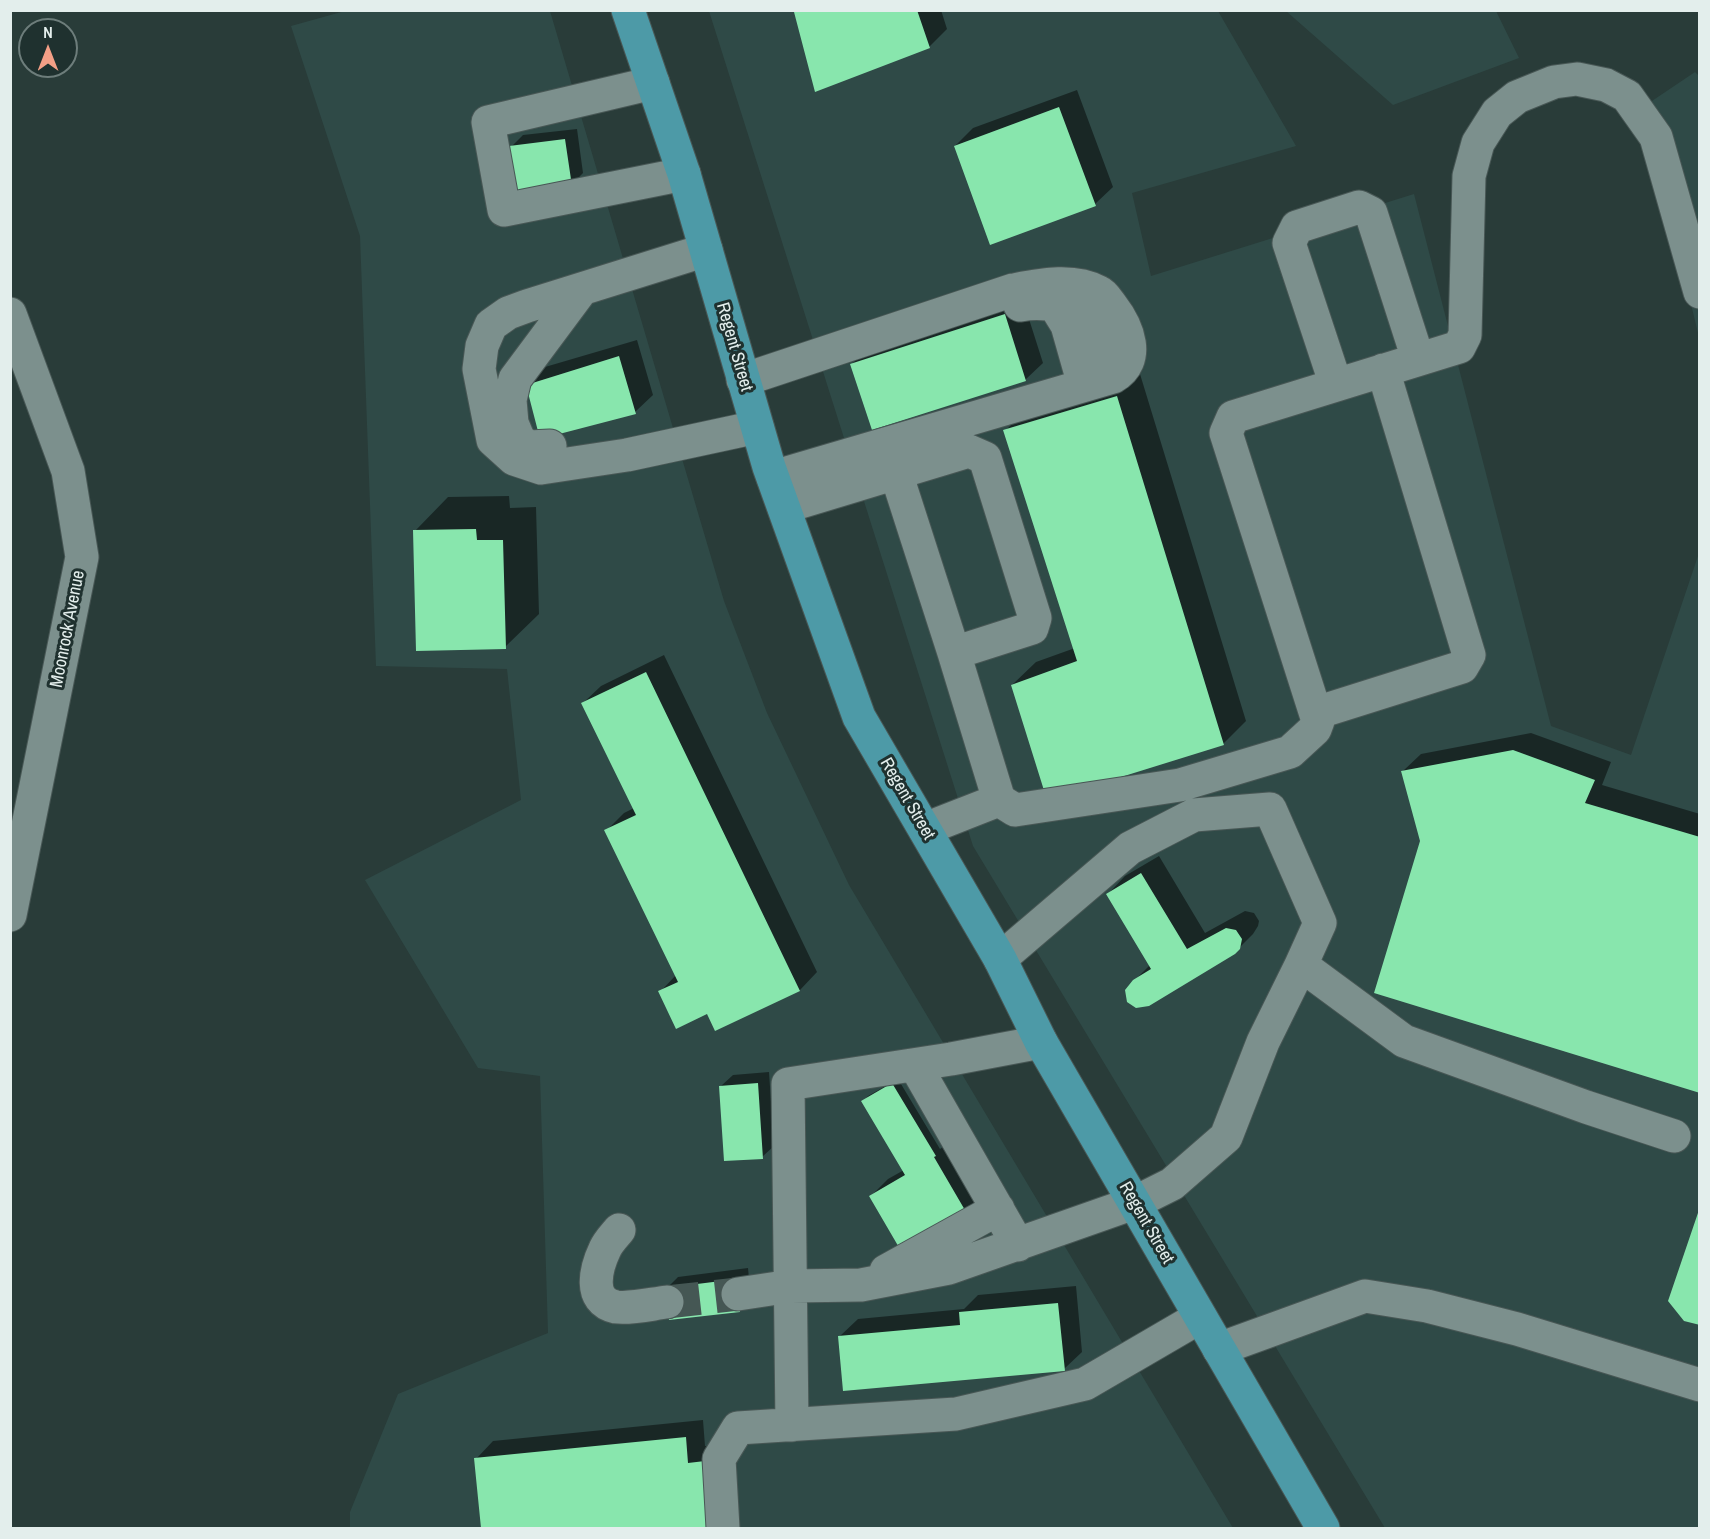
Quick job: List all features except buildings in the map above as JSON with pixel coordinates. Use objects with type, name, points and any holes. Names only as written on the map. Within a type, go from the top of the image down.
[{"type":"main road","name":"Regent Street","points":[[628,10],[684,174],[743,380],[778,492],[859,717],[1000,959],[1041,1042],[1323,1528]]},
{"type":"street","points":[[897,473],[999,800],[1016,810],[1180,785],[1290,752],[1315,729],[1318,722],[1226,433],[1233,417],[1459,347],[1465,335],[1469,176],[1479,142],[1497,113],[1517,97],[1554,81],[1577,79],[1606,85],[1626,96],[1656,137],[1700,292]]},
{"type":"street","points":[[653,82],[488,122],[504,210],[684,174]]},
{"type":"street","points":[[1336,385],[1289,243],[1297,227],[1359,207],[1371,213],[1418,359]]},
{"type":"street","points":[[706,250],[508,313],[491,325],[482,346],[478,369],[493,440],[514,459],[541,468],[627,455],[757,427]]},
{"type":"street","points":[[743,380],[1012,290],[1045,284],[1074,285],[1101,292],[1122,319],[1130,349],[1123,371],[778,492]]},
{"type":"street","points":[[582,289],[515,379],[510,400],[512,423],[519,440],[529,447],[620,436],[666,447]]},
{"type":"street","points":[[879,336],[919,335],[1011,306],[1029,303],[1054,304],[1099,381]]},
{"type":"street","name":"Moonrock Avenue","points":[[10,314],[68,471],[82,557],[10,915]]},
{"type":"street","points":[[1316,713],[1462,667],[1469,655],[1383,370]]},
{"type":"street","points":[[778,492],[897,473],[969,451],[985,458],[1035,618],[1032,628],[954,653]]},
{"type":"street","points":[[925,829],[999,800]]},
{"type":"street","points":[[738,1294],[791,1286],[861,1285],[949,1268],[1134,1203],[1172,1184],[1226,1137],[1263,1042],[1320,923],[1270,809],[1194,815],[1130,848],[1000,959]]},
{"type":"street","points":[[1301,965],[1404,1041],[1586,1107],[1674,1136]]},
{"type":"street","points":[[792,1425],[788,1084],[915,1065],[1041,1042]]},
{"type":"street","points":[[915,1065],[1018,1245]]},
{"type":"street","points":[[861,1285],[998,1209]]},
{"type":"street","points":[[619,1230],[606,1246],[600,1262],[595,1282],[598,1296],[605,1304],[618,1307],[667,1302]]},
{"type":"street","points":[[1219,1349],[1365,1296],[1427,1306],[1517,1329],[1700,1385]]},
{"type":"street","points":[[723,1528],[719,1459],[738,1428],[956,1414],[1084,1384],[1200,1317]]},
{"type":"shaded area","points":[[345,11],[550,11],[724,601],[767,713],[849,885],[1233,1528],[350,1528],[350,1512],[398,1394],[548,1333],[540,1076],[478,1068],[365,880],[521,800],[507,669],[376,666],[360,236],[291,26]]},
{"type":"shaded area","points":[[709,11],[1218,11],[1296,146],[1132,193],[1151,276],[1414,194],[1551,726],[1631,755],[1699,553],[1699,1528],[1385,1528],[973,846]]},
{"type":"shaded area","points":[[1286,11],[1496,11],[1519,58],[1393,105]]},
{"type":"shaded area","points":[[1695,72],[1699,76],[1699,337],[1643,107]]},
{"type":"tunnel","points":[[667,1302],[738,1294]]}]
